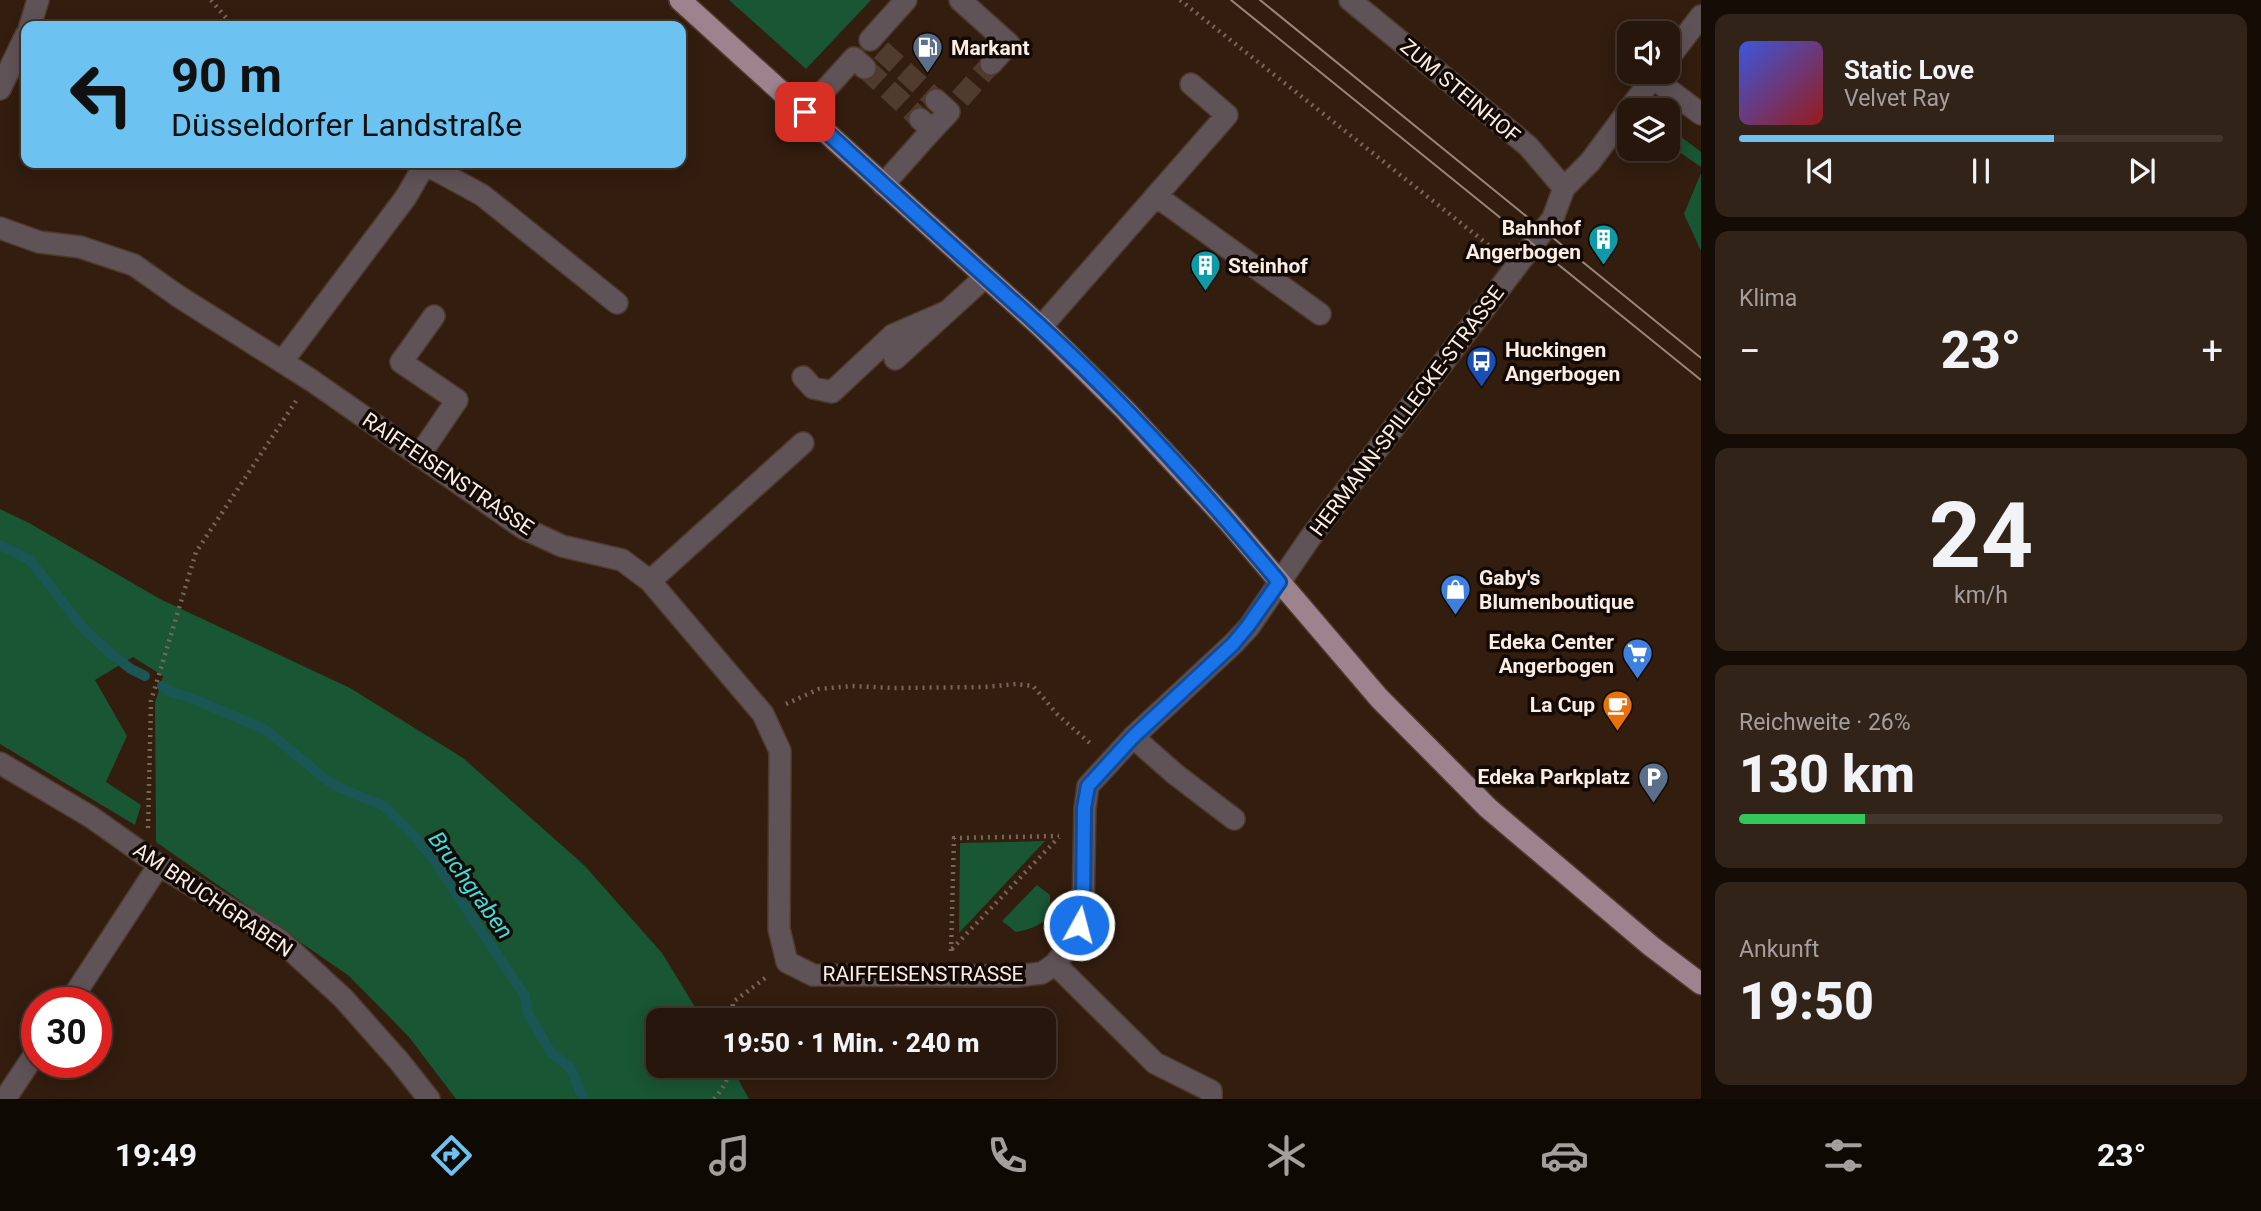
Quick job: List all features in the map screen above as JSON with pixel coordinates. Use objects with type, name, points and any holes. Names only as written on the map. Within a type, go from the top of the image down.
[{"type":"main road","points":[[680,0],[1041,327],[1125,410],[1196,486],[1379,698],[1488,808],[1641,938],[1701,984]]},
{"type":"street","points":[[32,21],[38,0]]},
{"type":"street","points":[[805,112],[876,45],[906,0]]},
{"type":"street","points":[[960,0],[1009,44],[991,64]]},
{"type":"street","name":"ZUM STEINHOF","points":[[1350,0],[1528,146],[1564,188]]},
{"type":"street","points":[[1680,43],[1701,16]]},
{"type":"street","points":[[0,89],[21,45]]},
{"type":"street","points":[[1041,327],[1227,115],[1191,84]]},
{"type":"street","name":"HERMANN-SPILLECKE-STRASSE","points":[[1279,582],[1553,218],[1564,188],[1590,162],[1648,84]]},
{"type":"street","points":[[1666,84],[1701,114]]},
{"type":"street","points":[[883,185],[926,124],[948,104]]},
{"type":"street","points":[[282,362],[406,197],[421,168]]},
{"type":"street","points":[[433,168],[482,195],[617,303]]},
{"type":"street","points":[[1156,196],[1320,314]]},
{"type":"street","name":"RAIFFEISENSTRASSE","points":[[0,228],[39,242],[80,247],[134,265],[310,380],[523,528],[562,546],[622,560],[650,581],[763,715],[780,751],[779,929],[787,962],[813,975],[1016,976],[1042,973],[1055,964]]},
{"type":"street","points":[[895,359],[984,278]]},
{"type":"street","points":[[803,377],[813,388],[832,392],[893,335],[946,312]]},
{"type":"street","points":[[419,456],[457,400],[401,362],[434,316]]},
{"type":"street","points":[[650,581],[803,443]]},
{"type":"street","points":[[1211,1099],[1211,1091],[1155,1063],[1055,964],[1074,940],[1083,911],[1084,819],[1088,786],[1133,737],[1233,644],[1279,582]]},
{"type":"street","points":[[1133,737],[1175,774],[1234,819]]},
{"type":"street","name":"AM BRUCHGRABEN","points":[[0,763],[91,817],[159,865],[280,940],[344,998],[429,1099]]},
{"type":"street","points":[[79,987],[159,865]]},
{"type":"street","points":[[5,1099],[21,1075]]},
{"type":"path","points":[[211,0],[229,21]]},
{"type":"path","points":[[1180,0],[1516,267]]},
{"type":"path","points":[[159,865],[148,832],[151,701],[196,552],[310,380]]},
{"type":"path","points":[[763,715],[819,689],[985,687],[1016,684],[1033,686],[1058,715],[1090,743],[1107,764]]},
{"type":"path","points":[[934,975],[951,950],[1060,836],[1084,819]]},
{"type":"path","points":[[951,950],[954,838],[1060,836]]},
{"type":"path","points":[[733,1008],[733,1002],[787,962]]},
{"type":"path","points":[[714,1099],[728,1078]]},
{"type":"green space","points":[[729,0],[871,0],[806,69]]},
{"type":"green space","points":[[1680,136],[1701,152],[1701,167],[1680,152]]},
{"type":"green space","points":[[1701,173],[1701,251],[1684,214]]},
{"type":"green space","points":[[0,509],[160,599],[350,688],[463,758],[584,865],[662,953],[696,1008],[646,1008],[646,1078],[738,1078],[749,1099],[456,1099],[409,1037],[349,976],[156,842],[155,703],[163,676],[133,657],[95,680],[127,736],[106,782],[141,805],[135,825],[0,744]]},
{"type":"green space","points":[[1045,841],[959,933],[960,843]]},
{"type":"green space","points":[[1037,885],[1050,895],[1050,916],[1034,927],[1016,932],[1002,921]]},
{"type":"waterway","name":"Bruchgraben","points":[[0,545],[30,560],[83,628],[110,653],[145,676]]},
{"type":"waterway","name":"Bruchgraben","points":[[162,686],[173,693],[189,697],[266,730],[324,778],[340,788],[384,806],[433,859],[525,996],[527,1012],[552,1054],[570,1067],[583,1099]]},
{"type":"tunnel","points":[[881,50],[936,100]]},
{"type":"tunnel","points":[[960,99],[991,64]]},
{"type":"tunnel","points":[[865,68],[920,119]]},
{"type":"tram line","points":[[1231,0],[1701,380]]},
{"type":"tram line","points":[[1260,0],[1701,358]]},
{"type":"place","name":"Markant","points":[[928,75]]},
{"type":"place","name":"Bahnhof Angerbogen","points":[[1604,267]]},
{"type":"place","name":"Steinhof","points":[[1205,293]]},
{"type":"place","name":"Huckingen Angerbogen","points":[[1482,389]]},
{"type":"place","name":"Gaby's Blumenboutique","points":[[1456,617]]},
{"type":"place","name":"Edeka Center Angerbogen","points":[[1637,681]]},
{"type":"place","name":"La Cup","points":[[1618,732]]},
{"type":"place","name":"Edeka Parkplatz","points":[[1653,804]]},
{"type":"route","points":[[805,112],[984,278],[1041,327],[1125,410],[1227,520],[1279,582],[1233,644],[1133,737],[1088,786],[1084,808],[1083,911],[1079,925]]}]
